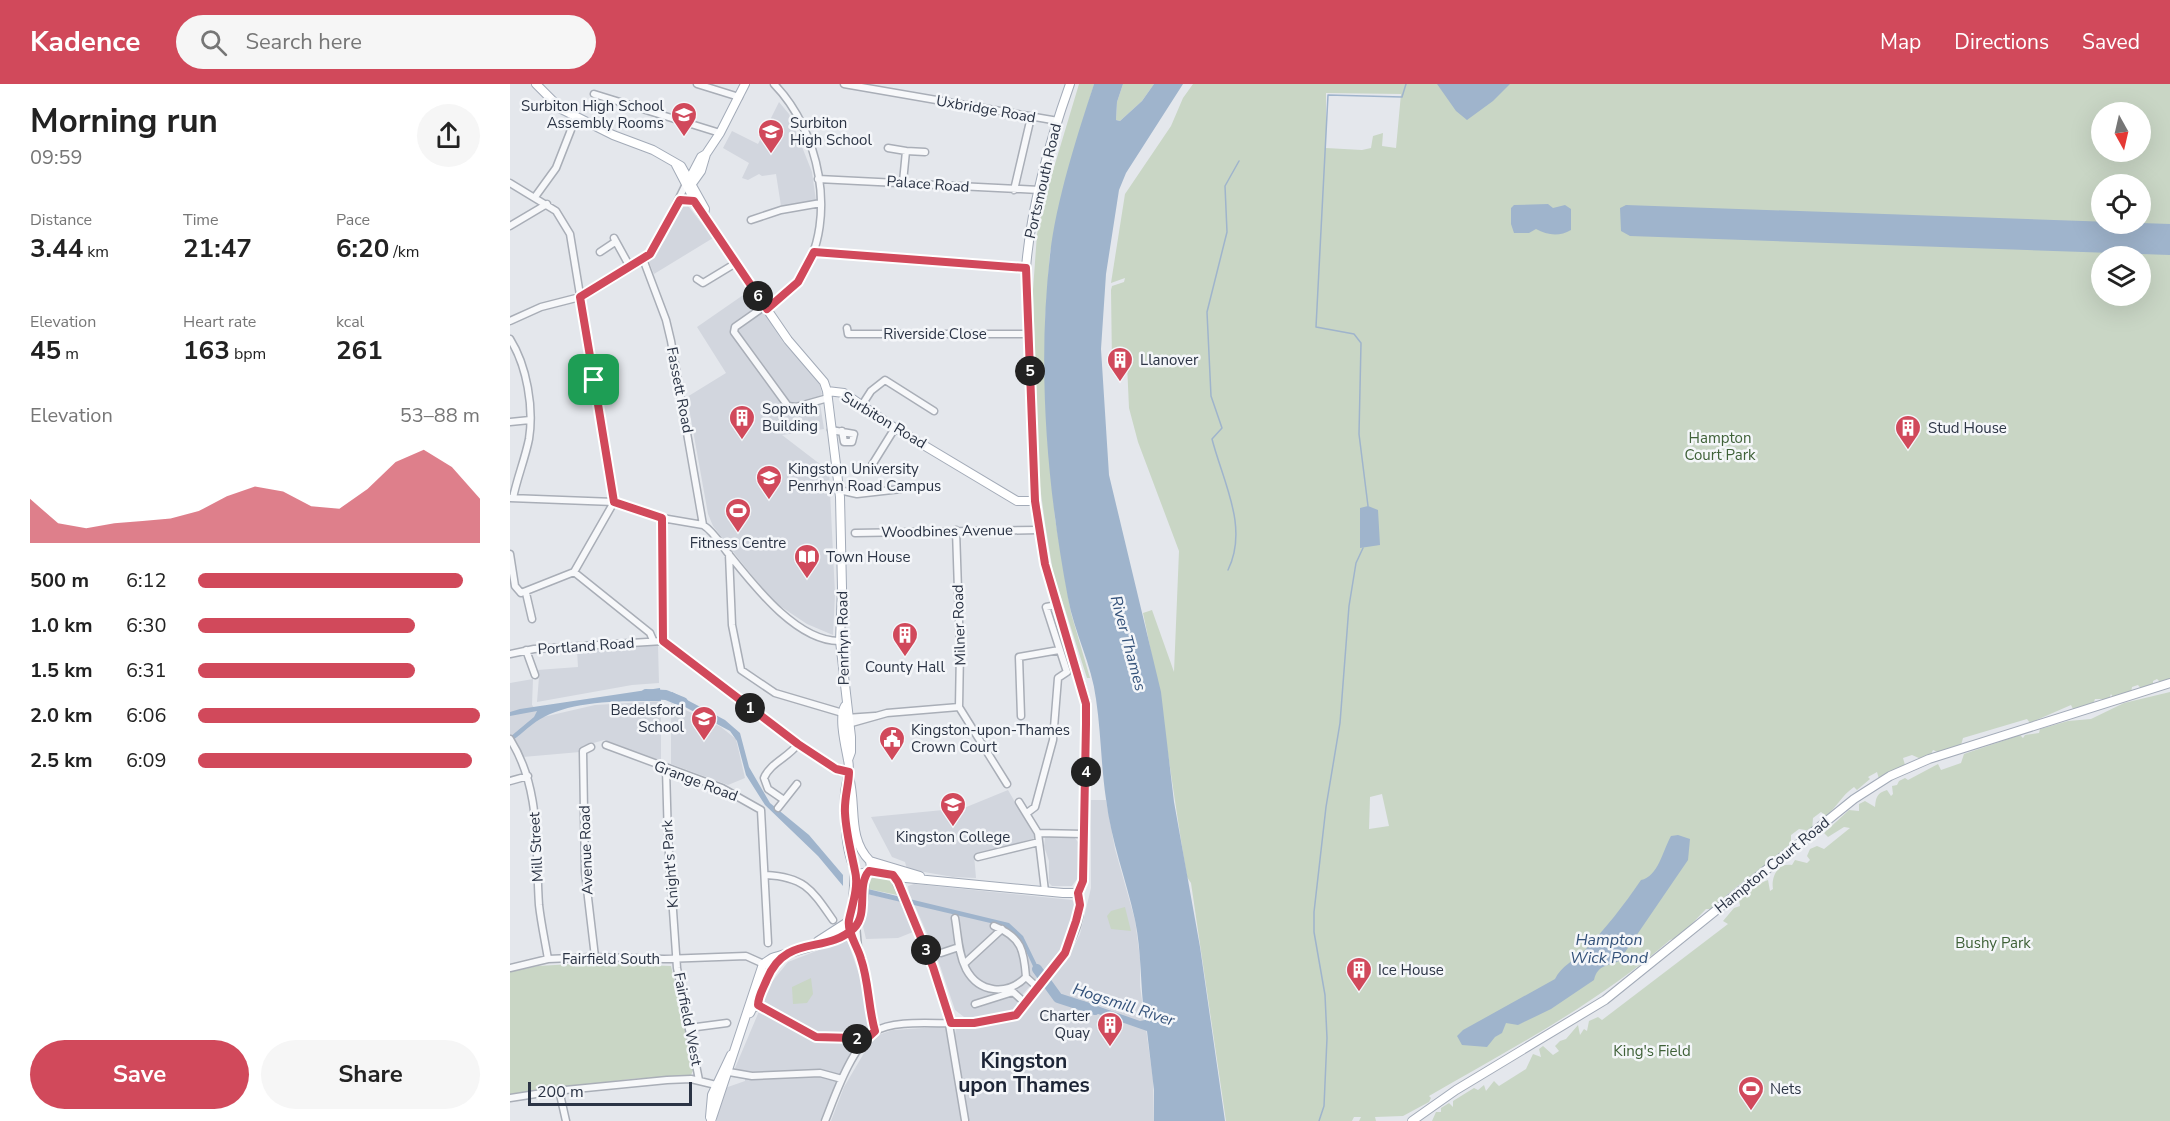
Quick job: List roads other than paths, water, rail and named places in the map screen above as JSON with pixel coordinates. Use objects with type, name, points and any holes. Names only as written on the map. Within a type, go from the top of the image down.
[{"type":"main road","points":[[537,84],[553,102],[576,117],[653,150],[676,165],[689,184],[706,160],[706,154],[720,133],[745,84]]},
{"type":"main road","name":"Portsmouth Road","points":[[1070,84],[1039,190],[1028,239],[1026,268],[1035,501],[1039,530],[1057,605],[1086,704],[1083,881],[1078,893]]},
{"type":"main road","name":"Surbiton Road","points":[[689,184],[694,201],[788,340],[824,381],[828,394],[844,393],[895,428],[1017,501],[1035,501]]},
{"type":"main road","name":"Surbiton Road","points":[[689,184],[706,211],[704,214]]},
{"type":"main road","points":[[680,200],[694,201]]},
{"type":"main road","name":"Penrhyn Road","points":[[828,394],[839,490],[842,588],[840,641],[851,752],[848,760],[849,774],[854,831],[868,859]]},
{"type":"main road","name":"Hampton Court Road","points":[[1412,1121],[1456,1090],[1605,1000],[1854,799],[1890,776],[1929,759],[2170,683]]},
{"type":"main road","name":"Penrhyn Road","points":[[849,774],[845,809],[849,854],[854,866],[852,925]]},
{"type":"main road","points":[[924,878],[859,857],[854,866],[867,872],[906,878],[1078,893]]},
{"type":"main road","points":[[755,1006],[763,964],[812,945],[852,925],[861,915],[868,859]]},
{"type":"main road","points":[[711,1121],[746,1020],[775,962],[782,955]]},
{"type":"main road","points":[[711,1121],[709,1108],[716,1085],[735,1049]]},
{"type":"street","points":[[697,84],[739,97]]},
{"type":"street","points":[[774,84],[786,96],[804,125],[818,179],[821,222],[814,252],[798,282],[766,308],[735,327],[734,332],[788,406],[796,407],[828,394]]},
{"type":"street","name":"Uxbridge Road","points":[[844,84],[1058,121]]},
{"type":"street","points":[[594,94],[720,133]]},
{"type":"street","points":[[534,197],[556,168],[576,117]]},
{"type":"street","points":[[1014,190],[1031,117]]},
{"type":"street","points":[[888,148],[925,152]]},
{"type":"street","points":[[903,182],[906,151]]},
{"type":"street","name":"Palace Road","points":[[818,179],[1039,190]]},
{"type":"street","points":[[510,183],[547,204],[564,222],[570,234],[614,502],[574,572],[526,594],[518,591],[511,570],[510,554]]},
{"type":"street","points":[[666,222],[689,184]]},
{"type":"street","points":[[510,321],[541,307],[580,297],[644,259],[652,251],[689,184]]},
{"type":"street","points":[[751,220],[782,210],[821,203]]},
{"type":"street","points":[[510,226],[547,204]]},
{"type":"street","points":[[600,252],[615,240],[630,267]]},
{"type":"street","points":[[814,252],[1026,268]]},
{"type":"street","name":"Fassett Road","points":[[644,259],[671,341],[703,525]]},
{"type":"street","points":[[698,279],[703,284],[736,263]]},
{"type":"street","name":"Riverside Close","points":[[847,328],[848,334],[1028,334]]},
{"type":"street","points":[[510,339],[522,367],[530,420],[529,439],[512,498],[614,502],[662,518],[703,525],[762,594],[788,617],[823,638],[840,641]]},
{"type":"street","points":[[862,405],[871,391],[885,380],[934,411]]},
{"type":"street","points":[[510,422],[530,420]]},
{"type":"street","points":[[872,465],[895,428]]},
{"type":"street","points":[[831,430],[842,431]]},
{"type":"street","points":[[839,490],[857,494],[901,489]]},
{"type":"street","points":[[662,518],[663,641],[798,744],[836,769],[849,774]]},
{"type":"street","name":"Milner Road","points":[[956,530],[960,651],[959,707]]},
{"type":"street","name":"Woodbines Avenue","points":[[855,533],[1039,530]]},
{"type":"street","points":[[729,554],[732,625],[741,670],[775,693],[846,719],[959,707],[1007,784]]},
{"type":"street","points":[[574,572],[650,633],[653,640]]},
{"type":"street","points":[[526,594],[532,619]]},
{"type":"street","points":[[1057,605],[1046,607],[1067,672]]},
{"type":"street","name":"Portland Road","points":[[510,654],[526,650],[663,641]]},
{"type":"street","points":[[526,650],[535,675]]},
{"type":"street","points":[[1021,716],[1019,657],[1059,650]]},
{"type":"street","points":[[1026,813],[1035,807],[1053,740],[1058,678],[1067,672],[1076,671]]},
{"type":"street","name":"Mill Street","points":[[511,740],[528,776],[538,839],[539,904],[548,959]]},
{"type":"street","points":[[784,800],[768,789],[764,778],[773,766],[791,754],[798,744]]},
{"type":"street","name":"Grange Road","points":[[606,745],[722,788],[761,810],[768,943]]},
{"type":"street","name":"Avenue Road","points":[[591,747],[583,751],[584,864],[595,957]]},
{"type":"street","name":"Knight's Park","points":[[666,769],[677,959]]},
{"type":"street","points":[[510,781],[528,776]]},
{"type":"street","points":[[778,808],[797,784]]},
{"type":"street","points":[[1019,802],[1038,833],[1045,891]]},
{"type":"street","points":[[1038,833],[1083,834]]},
{"type":"street","points":[[978,857],[1039,842]]},
{"type":"street","points":[[765,875],[782,876],[805,884],[833,920]]},
{"type":"street","points":[[893,875],[903,893],[933,967],[951,1023],[965,1120]]},
{"type":"street","points":[[903,893],[906,878]]},
{"type":"street","points":[[825,1121],[842,1079],[863,1042],[875,1031],[906,1024],[974,1023],[1016,1015],[1024,1002],[1061,959],[1073,933],[1079,909],[1078,893]]},
{"type":"street","points":[[955,918],[964,964],[973,976],[995,990],[1014,987],[1026,977]]},
{"type":"street","points":[[852,925],[866,978],[875,1031]]},
{"type":"street","points":[[994,926],[1002,929],[1024,952],[1026,977],[1038,986]]},
{"type":"street","points":[[964,964],[1002,929]]},
{"type":"street","points":[[941,952],[959,947]]},
{"type":"street","name":"Fairfield South","points":[[510,968],[548,959],[595,957],[677,959],[746,956],[763,964]]},
{"type":"street","name":"Fairfield West","points":[[677,959],[699,1080]]},
{"type":"street","points":[[763,964],[775,962]]},
{"type":"street","points":[[975,1004],[1014,992],[1024,1002]]},
{"type":"street","points":[[755,1006],[816,1037],[854,1038],[863,1042]]},
{"type":"street","points":[[689,1028],[727,1023]]},
{"type":"street","points":[[729,1072],[743,1076],[820,1073],[842,1079]]},
{"type":"street","points":[[510,1098],[559,1090],[667,1080],[699,1080],[716,1085]]},
{"type":"street","points":[[559,1090],[566,1121]]},
{"type":"water","name":"River Thames","points":[[1094,84],[1123,84],[1117,102],[1116,120],[1120,121],[1142,101],[1154,84],[1183,84],[1126,173],[1119,190],[1106,274],[1101,349],[1109,475],[1161,692],[1174,802],[1200,947],[1225,1121],[1154,1121],[1154,1090],[1147,1031],[1081,1008],[1083,1001],[1140,1021],[1145,1020],[1137,932],[1108,815],[1094,686],[1074,623],[1061,556],[1054,513],[1046,427],[1044,341],[1050,255],[1062,191]]},
{"type":"water","points":[[1437,84],[1510,84],[1493,101],[1467,120],[1456,111]]},
{"type":"water","points":[[1548,204],[1553,208],[1565,205],[1571,209],[1571,230],[1558,234],[1544,233],[1536,229],[1529,233],[1514,233],[1511,224],[1511,208],[1514,205]]},
{"type":"water","points":[[1626,205],[2091,221],[2091,234],[2151,234],[2151,223],[2170,224],[2170,255],[2151,254],[2151,246],[2091,246],[2091,252],[1630,236],[1621,231],[1620,208]]},
{"type":"water","points":[[1368,506],[1378,510],[1380,545],[1360,548],[1360,508]]},
{"type":"water","points":[[660,688],[661,701],[586,704],[571,707],[540,719],[513,740],[510,737],[534,717],[537,711],[510,716],[510,712]]},
{"type":"water","points":[[672,692],[725,720],[740,733],[749,767],[770,803],[809,835],[843,875],[843,886],[818,856],[765,805],[746,775],[737,741],[730,731],[672,700]]},
{"type":"water","name":"Hampton Wick Pond","points":[[1678,835],[1690,839],[1688,860],[1619,961],[1598,971],[1594,980],[1551,1009],[1518,1025],[1506,1023],[1502,1033],[1495,1037],[1487,1047],[1462,1045],[1457,1036],[1463,1030],[1555,979],[1564,967],[1585,950],[1641,880],[1652,874],[1671,836]]},
{"type":"water","points":[[868,889],[1009,923],[1023,936],[1040,971],[1037,974],[1020,941],[1003,926],[867,894]]},
{"type":"waterway","points":[[1368,506],[1359,434],[1361,343],[1354,334],[1316,327],[1328,95],[1402,97],[1406,84]]},
{"type":"waterway","points":[[1228,570],[1234,554],[1235,521],[1212,439],[1222,428],[1211,396],[1207,312],[1227,232],[1225,186],[1239,161]]},
{"type":"waterway","points":[[1319,1121],[1324,1106],[1327,1038],[1325,995],[1314,932],[1314,912],[1326,807],[1340,723],[1349,606],[1356,563],[1363,548]]},
{"type":"waterway","name":"Hogsmill River","points":[[646,694],[666,695],[683,702]]},
{"type":"waterway","name":"Hogsmill River","points":[[1037,969],[1058,998],[1095,1010]]},
{"type":"place","name":"Surbiton High School Assembly Rooms","points":[[684,138]]},
{"type":"place","name":"Surbiton High School","points":[[771,155]]},
{"type":"place","name":"Llanover","points":[[1120,383]]},
{"type":"place","name":"Sopwith Building","points":[[742,441]]},
{"type":"place","name":"Stud House","points":[[1908,451]]},
{"type":"place","name":"Kingston University Penrhyn Road Campus","points":[[769,501]]},
{"type":"place","name":"Fitness Centre","points":[[738,534]]},
{"type":"place","name":"Town House","points":[[807,580]]},
{"type":"place","name":"County Hall","points":[[905,658]]},
{"type":"place","name":"Bedelsford School","points":[[704,742]]},
{"type":"place","name":"Kingston-upon-Thames Crown Court","points":[[892,762]]},
{"type":"place","name":"Kingston College","points":[[953,828]]},
{"type":"place","name":"Ice House","points":[[1359,993]]},
{"type":"place","name":"Charter Quay","points":[[1110,1048]]},
{"type":"place","name":"Nets","points":[[1751,1112]]},
{"type":"district","name":"Kingston upon Thames","points":[[1024,1073]]},
{"type":"park label","name":"Hampton Court Park","points":[[1720,446]]},
{"type":"park label","name":"Bushy Park","points":[[1993,943]]},
{"type":"park label","name":"King's Field","points":[[1652,1051]]}]
